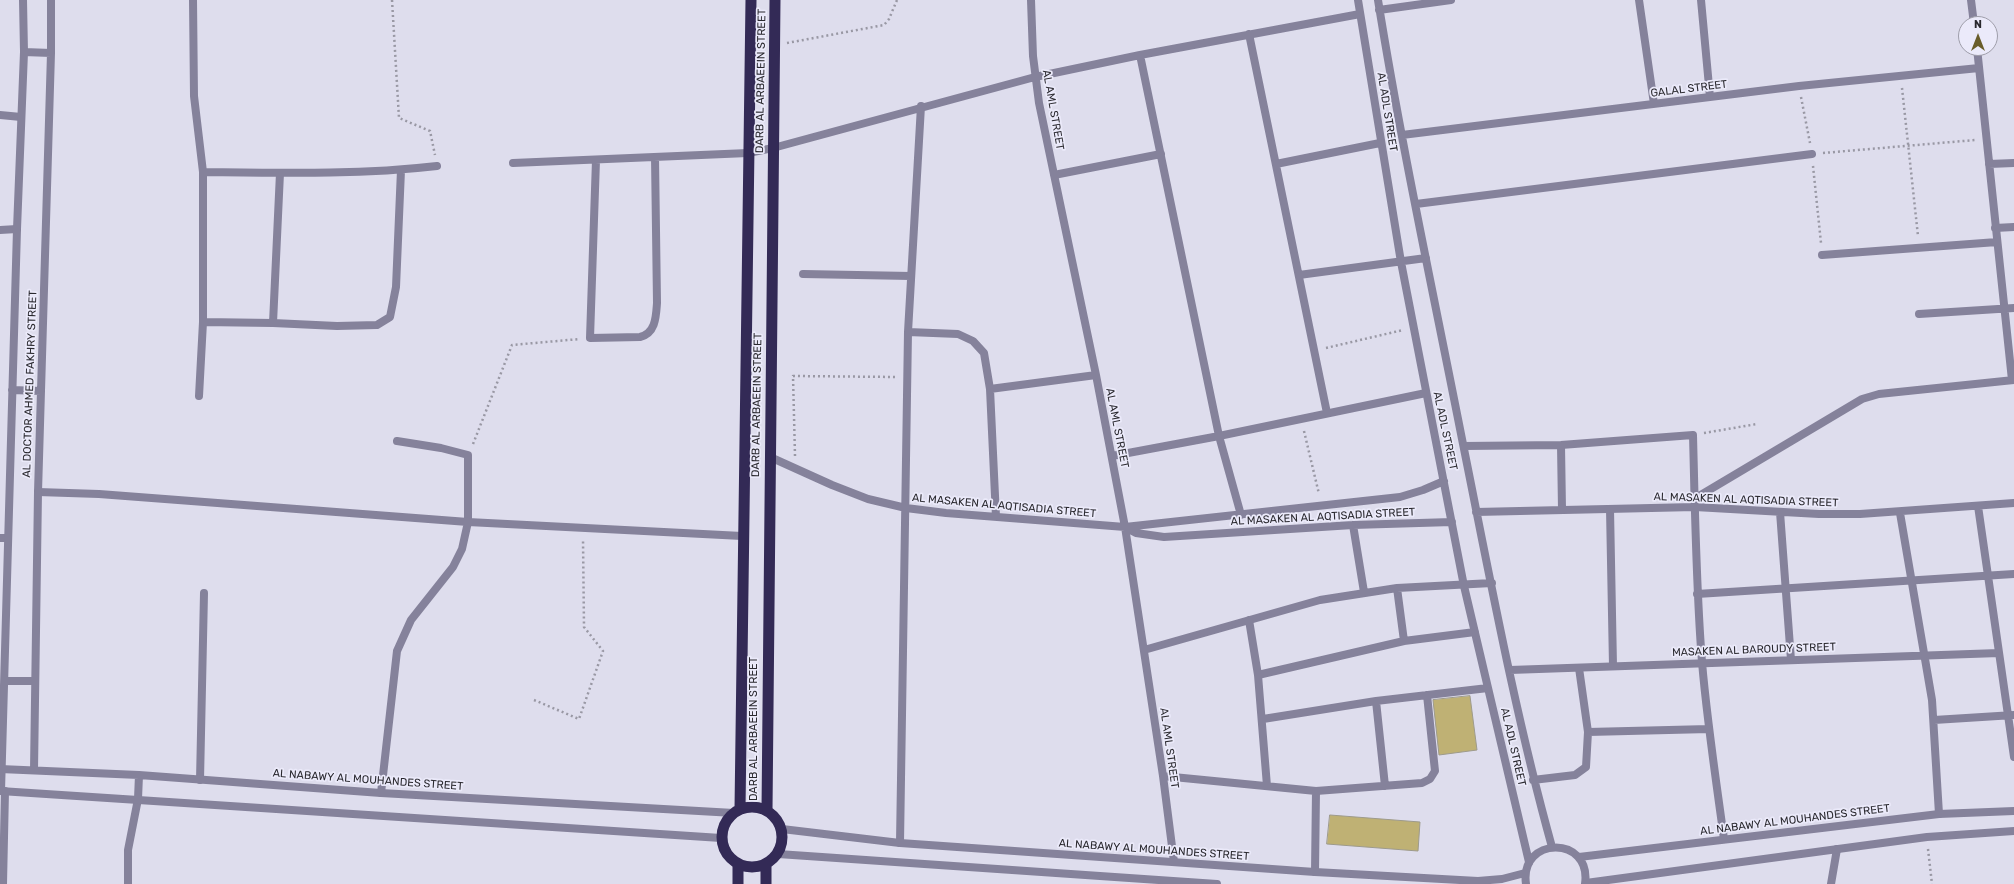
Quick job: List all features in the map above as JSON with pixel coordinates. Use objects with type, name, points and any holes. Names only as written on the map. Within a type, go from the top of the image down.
[{"type":"highway","name":"DARB AL ARBAEEIN STREET","points":[[737,811],[751,0]]},
{"type":"highway","name":"DARB AL ARBAEEIN STREET","points":[[767,810],[775,0]]},
{"type":"highway","points":[[758,807],[767,810],[776,818],[782,829],[782,842],[778,854],[766,864],[757,868],[747,868],[738,864],[726,854],[722,838],[723,828],[727,820],[737,811],[758,807]]},
{"type":"highway","points":[[738,864],[738,884]]},
{"type":"highway","points":[[766,864],[766,884]]},
{"type":"street","name":"AL DOCTOR AHMED FAKHRY STREET","points":[[2,791],[1,769],[5,681],[4,538],[12,390],[24,52],[23,0]]},
{"type":"street","name":"AL DOCTOR AHMED FAKHRY STREET","points":[[34,770],[38,492],[51,54],[51,0]]},
{"type":"street","points":[[193,0],[194,96],[203,172],[203,322],[199,396]]},
{"type":"street","name":"AL AML STREET","points":[[1031,0],[1035,77],[1096,375],[1125,527],[1163,776],[1174,862]]},
{"type":"street","name":"AL ADL STREET","points":[[1358,0],[1380,143],[1401,262],[1464,586],[1529,862]]},
{"type":"street","name":"AL ADL STREET","points":[[1378,0],[1402,135],[1476,512],[1533,780],[1552,847]]},
{"type":"street","points":[[1379,10],[1451,0]]},
{"type":"street","points":[[1639,0],[1654,104]]},
{"type":"street","points":[[1701,0],[1710,97]]},
{"type":"street","points":[[1971,0],[1973,16]]},
{"type":"street","points":[[513,163],[748,153],[773,148],[922,106],[1035,77],[1140,55],[1360,14]]},
{"type":"street","points":[[1249,34],[1327,413]]},
{"type":"street","points":[[24,52],[51,54]]},
{"type":"street","points":[[1140,55],[1219,436],[1241,515]]},
{"type":"street","points":[[1695,503],[1862,399],[1880,394],[2013,380],[1995,228],[1978,56]]},
{"type":"street","name":"GALAL STREET","points":[[1402,135],[1799,86],[1979,68]]},
{"type":"street","points":[[900,843],[908,332],[922,106]]},
{"type":"street","points":[[0,115],[21,117]]},
{"type":"street","points":[[1276,164],[1380,143]]},
{"type":"street","points":[[1054,175],[1161,154]]},
{"type":"street","points":[[1416,204],[1812,154]]},
{"type":"street","points":[[596,160],[590,338],[647,336],[652,329],[655,320],[657,288],[655,157]]},
{"type":"street","points":[[1989,164],[2014,163]]},
{"type":"street","points":[[203,172],[280,173],[401,170],[438,166]]},
{"type":"street","points":[[203,322],[337,326],[377,325],[390,317],[396,288],[401,170]]},
{"type":"street","points":[[273,323],[280,173]]},
{"type":"street","points":[[1995,228],[2014,228]]},
{"type":"street","points":[[0,230],[17,229]]},
{"type":"street","points":[[1822,255],[1997,242]]},
{"type":"street","points":[[1299,275],[1426,258]]},
{"type":"street","points":[[802,274],[911,276]]},
{"type":"street","points":[[1919,314],[2014,308]]},
{"type":"street","points":[[908,332],[958,334],[973,341],[980,347],[986,361],[990,389],[996,517]]},
{"type":"street","points":[[990,389],[1096,375]]},
{"type":"street","points":[[12,390],[41,391]]},
{"type":"street","points":[[1112,456],[1219,436],[1426,393]]},
{"type":"street","points":[[1464,446],[1560,445],[1693,435],[1697,594],[1702,663],[1709,729],[1724,839]]},
{"type":"street","points":[[381,793],[397,651],[411,620],[453,567],[462,549],[468,522],[468,455],[442,448],[397,441]]},
{"type":"street","points":[[1560,445],[1562,510]]},
{"type":"street","name":"AL MASAKEN AL AQTISADIA STREET","points":[[770,457],[868,499],[906,508],[1125,527],[1400,497],[1423,490],[1444,480]]},
{"type":"street","points":[[38,492],[121,496],[468,522],[742,536]]},
{"type":"street","name":"AL MASAKEN AL AQTISADIA STREET","points":[[1476,512],[1562,510],[1695,503],[1780,512],[1826,514],[1900,513],[2014,504]]},
{"type":"street","points":[[1978,506],[1999,653],[2011,715],[2014,757]]},
{"type":"street","points":[[1610,508],[1613,666]]},
{"type":"street","points":[[1780,512],[1791,660]]},
{"type":"street","points":[[1900,513],[1925,656],[1934,720],[1939,814]]},
{"type":"street","name":"AL MASAKEN AL AQTISADIA STREET","points":[[1125,527],[1136,533],[1164,537],[1353,525],[1452,522]]},
{"type":"street","points":[[1353,525],[1364,592]]},
{"type":"street","points":[[1697,594],[2014,574]]},
{"type":"street","points":[[1144,650],[1320,600],[1397,588],[1464,586],[1492,583]]},
{"type":"street","points":[[1397,588],[1404,642]]},
{"type":"street","points":[[200,780],[204,593]]},
{"type":"street","points":[[1249,620],[1258,675],[1263,719],[1267,786]]},
{"type":"street","points":[[1258,675],[1404,642],[1474,632]]},
{"type":"street","name":"MASAKEN AL BAROUDY STREET","points":[[1510,670],[1999,653]]},
{"type":"street","points":[[1533,780],[1575,775],[1584,769],[1587,763],[1588,732],[1579,668]]},
{"type":"street","points":[[5,681],[35,681]]},
{"type":"street","points":[[1263,719],[1376,701],[1488,688]]},
{"type":"street","points":[[1163,776],[1316,791],[1428,782],[1435,771],[1427,695]]},
{"type":"street","points":[[1376,701],[1385,786]]},
{"type":"street","points":[[1934,720],[2011,715]]},
{"type":"street","points":[[1588,732],[1709,729]]},
{"type":"street","name":"AL NABAWY AL MOUHANDES STREET","points":[[1,769],[140,775],[381,793],[737,811]]},
{"type":"street","points":[[128,884],[128,850],[138,799],[140,775]]},
{"type":"street","points":[[3,884],[2,791],[722,838]]},
{"type":"street","points":[[1315,872],[1316,791]]},
{"type":"street","name":"AL NABAWY AL MOUHANDES STREET","points":[[1579,857],[1939,814],[2014,811]]},
{"type":"street","name":"AL NABAWY AL MOUHANDES STREET","points":[[782,829],[900,843],[1315,872],[1478,881],[1502,879],[1525,873]]},
{"type":"street","points":[[1526,884],[1525,873],[1529,862],[1543,850],[1552,847],[1566,849],[1579,857],[1586,869],[1586,883],[1927,837],[2014,831]]},
{"type":"street","points":[[1831,884],[1837,849]]},
{"type":"street","points":[[778,854],[1176,883],[1217,884]]},
{"type":"path","points":[[392,0],[399,118],[430,131],[438,166]]},
{"type":"path","points":[[774,45],[884,25],[889,19],[897,0]]},
{"type":"path","points":[[1901,76],[1919,248]]},
{"type":"path","points":[[1799,86],[1812,154],[1822,255]]},
{"type":"path","points":[[1812,154],[1986,139]]},
{"type":"path","points":[[1314,350],[1413,328]]},
{"type":"path","points":[[468,455],[512,345],[590,338]]},
{"type":"path","points":[[796,469],[793,376],[908,377]]},
{"type":"path","points":[[1301,418],[1322,506]]},
{"type":"path","points":[[1693,435],[1757,424]]},
{"type":"path","points":[[534,700],[579,719],[603,651],[584,628],[582,528]]},
{"type":"path","points":[[1927,837],[1932,884]]},
{"type":"building","points":[[1470,696],[1477,750],[1439,755],[1433,700]]},
{"type":"building","points":[[1330,815],[1420,822],[1418,851],[1327,844]]}]
